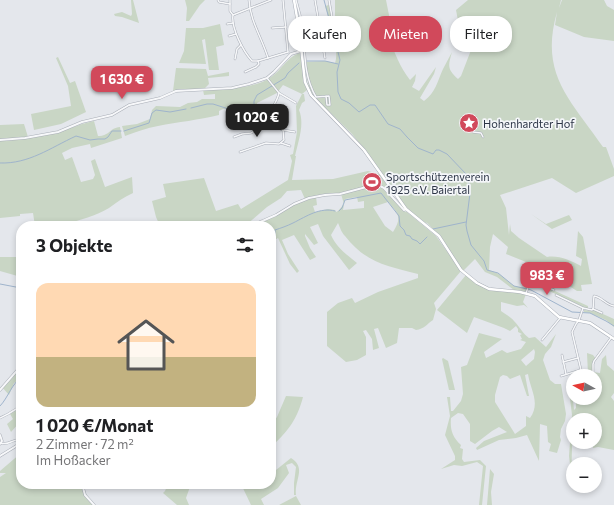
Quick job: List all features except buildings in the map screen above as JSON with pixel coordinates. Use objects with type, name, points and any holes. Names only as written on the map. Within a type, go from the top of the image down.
[{"type":"main road","points":[[295,0],[298,16]]},
{"type":"main road","points":[[301,52],[305,82],[314,99],[364,150],[406,209],[439,236],[460,268],[477,283],[489,289],[527,290],[557,316],[590,323],[613,338]]},
{"type":"street","points":[[230,0],[230,11],[233,15],[236,34],[241,45],[252,61],[258,61],[296,52]]},
{"type":"street","points":[[249,0],[253,22],[265,46],[268,58]]},
{"type":"street","points":[[233,15],[270,0]]},
{"type":"street","points":[[0,140],[58,132],[82,122],[112,115],[129,105],[160,98],[176,91],[232,88],[267,78],[290,53],[283,0]]},
{"type":"street","points":[[316,0],[318,16]]},
{"type":"street","points":[[329,0],[332,16]]},
{"type":"street","points":[[218,1],[230,4]]},
{"type":"street","points":[[227,24],[233,22]]},
{"type":"street","points":[[272,28],[286,26]]},
{"type":"street","points":[[229,36],[236,34]]},
{"type":"street","points":[[235,59],[237,49],[241,45]]},
{"type":"street","points":[[304,52],[311,88],[316,97],[326,96]]},
{"type":"street","points":[[324,52],[325,58]]},
{"type":"street","points":[[245,72],[256,67],[259,64],[258,61]]},
{"type":"street","points":[[267,78],[278,93],[296,103]]},
{"type":"street","points":[[278,93],[278,98],[270,112],[270,120],[274,126],[283,130],[295,132]]},
{"type":"street","points":[[273,108],[287,115]]},
{"type":"street","points":[[230,122],[249,119],[259,112],[270,112]]},
{"type":"street","points":[[234,137],[251,133],[261,127],[271,128],[274,126]]},
{"type":"street","points":[[240,152],[266,143],[276,145],[280,143],[284,140],[283,130]]},
{"type":"street","points":[[473,132],[481,133],[483,137]]},
{"type":"street","points":[[280,143],[290,146]]},
{"type":"street","points":[[262,221],[294,204],[309,198],[340,194],[374,185],[382,187],[404,210],[406,209]]},
{"type":"street","points":[[527,290],[531,280],[554,290]]},
{"type":"street","points":[[556,295],[583,308],[602,312]]},
{"type":"street","points":[[593,309],[594,296],[600,297],[610,305],[614,306]]},
{"type":"street","points":[[580,369],[572,332],[582,314],[583,308]]},
{"type":"street","points":[[542,340],[561,317]]},
{"type":"street","points":[[593,369],[594,361],[613,338]]},
{"type":"street","points":[[561,376],[566,374],[562,355]]},
{"type":"street","points":[[563,362],[578,358]]},
{"type":"street","points":[[0,390],[16,372]]},
{"type":"street","points":[[0,418],[16,409]]},
{"type":"street","points":[[0,435],[1,444],[6,444],[16,440]]},
{"type":"street","points":[[0,456],[16,446]]},
{"type":"street","points":[[83,489],[85,495],[94,505]]},
{"type":"green space","points":[[131,0],[133,0],[139,23],[115,16],[114,14],[122,12],[131,16]]},
{"type":"green space","points":[[185,0],[205,0],[189,21],[186,21],[187,8]]},
{"type":"green space","points":[[335,0],[386,0],[389,16],[369,16],[369,52],[395,52],[403,70],[410,80],[416,74],[412,87],[419,91],[436,67],[434,74],[420,98],[424,101],[434,90],[452,52],[449,67],[458,79],[461,76],[470,52],[512,52],[512,16],[457,16],[456,10],[468,0],[561,0],[559,8],[562,0],[604,0],[607,6],[614,10],[614,41],[584,37],[555,25],[557,12],[552,34],[552,53],[555,70],[561,86],[603,147],[606,147],[614,169],[614,176],[576,193],[552,178],[500,195],[506,208],[509,235],[510,224],[511,231],[547,257],[569,260],[581,266],[582,259],[576,256],[578,231],[583,237],[592,284],[581,285],[582,291],[577,291],[566,284],[564,276],[551,268],[541,268],[506,254],[508,247],[493,234],[490,247],[489,270],[499,274],[514,286],[527,288],[526,292],[514,290],[497,277],[485,272],[475,259],[463,271],[434,230],[426,222],[427,224],[408,210],[352,134],[313,96],[309,88],[304,62],[325,61],[335,63],[336,52],[361,52],[361,16],[335,16]]},
{"type":"green space","points":[[329,5],[332,16],[328,16],[325,6]]},
{"type":"green space","points":[[220,24],[224,45],[216,47],[219,70],[209,70],[205,39],[202,40],[206,64],[179,63],[184,51],[186,28],[203,28]]},
{"type":"green space","points":[[300,53],[307,90],[302,94],[283,85],[277,93],[257,103],[257,108],[239,112],[231,109],[224,109],[219,111],[219,115],[154,127],[125,136],[122,126],[137,124],[150,119],[152,110],[156,106],[180,107],[202,99],[215,99],[215,94],[204,95],[203,90],[245,87],[261,82],[277,73],[287,61]]},
{"type":"green space","points":[[58,57],[70,83],[75,81],[86,112],[61,124],[34,130],[31,114],[71,106],[68,86],[56,58]]},
{"type":"green space","points":[[176,68],[206,69],[208,76],[229,72],[229,76],[208,78],[209,84],[204,89],[180,89],[173,91]]},
{"type":"green space","points":[[302,94],[304,94],[305,101],[302,103],[299,110],[301,115],[301,127],[292,180],[333,179],[368,171],[379,174],[394,195],[383,187],[383,189],[400,205],[403,211],[407,212],[436,236],[461,271],[434,303],[436,309],[433,320],[416,330],[412,328],[399,328],[397,343],[386,348],[378,328],[374,329],[379,348],[373,350],[372,339],[366,330],[363,331],[366,337],[366,355],[357,360],[346,362],[327,346],[327,312],[338,303],[352,298],[355,303],[378,292],[418,278],[418,274],[387,266],[369,258],[353,245],[342,233],[338,223],[331,235],[339,247],[357,263],[349,270],[323,236],[318,224],[310,227],[318,243],[314,245],[305,234],[310,248],[316,257],[310,260],[294,235],[282,240],[288,254],[299,271],[297,273],[290,264],[278,238],[276,239],[276,221],[263,221],[293,205],[316,197],[317,205],[313,206],[315,212],[328,209],[335,210],[336,212],[344,204],[341,194],[375,184],[340,193],[318,195],[305,199],[301,190],[287,191],[281,198],[267,207],[251,221],[158,221],[156,217],[152,201],[166,197],[163,184],[204,178],[216,211],[238,204],[241,209],[288,180],[292,161],[290,155],[293,154],[297,132],[296,106]],"holes":[[[357,197],[358,202],[364,201],[364,208],[343,210],[345,199]],[[388,202],[398,216],[398,223],[393,232],[385,226],[373,207]]]},
{"type":"green space","points":[[94,121],[98,136],[105,135],[120,127],[122,138],[91,148],[90,144],[72,148],[62,153],[65,160],[72,157],[81,182],[93,179],[95,175],[91,161],[95,159],[105,187],[132,177],[133,193],[104,211],[76,221],[34,221],[33,213],[0,218],[0,141],[44,135],[62,131]]},
{"type":"green space","points":[[24,124],[28,137],[0,139],[0,125]]},
{"type":"green space","points":[[531,214],[546,224],[569,215],[572,220],[552,229]]},
{"type":"green space","points":[[0,257],[16,257],[16,276],[0,271]]},
{"type":"green space","points":[[466,275],[490,290],[526,294],[523,302],[528,308],[524,305],[517,306],[501,302],[501,311],[510,317],[529,338],[535,337],[546,347],[556,334],[551,347],[545,354],[543,360],[550,380],[555,384],[561,384],[566,414],[565,421],[561,429],[561,440],[557,453],[549,451],[551,444],[548,442],[547,426],[540,424],[539,461],[527,435],[499,440],[477,450],[476,448],[484,441],[507,432],[499,427],[475,444],[470,441],[470,424],[463,414],[458,413],[451,418],[452,433],[461,445],[460,448],[463,449],[462,459],[464,462],[480,460],[486,466],[482,505],[479,505],[483,466],[477,462],[462,466],[454,465],[441,469],[455,460],[455,456],[445,435],[450,416],[447,397],[450,397],[451,411],[453,411],[461,401],[463,394],[461,367],[467,365],[479,333],[502,339],[484,352],[486,358],[502,350],[507,353],[521,349],[526,342],[520,340],[522,339],[520,335],[522,334],[518,332],[516,326],[510,331],[474,317],[467,333],[437,310]],"holes":[[[534,349],[534,359],[526,366],[521,360]],[[528,374],[534,396],[535,407],[530,418],[526,416],[526,426],[515,434],[495,402],[495,395],[500,377],[503,375],[510,379],[520,375],[527,396],[529,396],[525,375]]]},
{"type":"green space","points":[[533,281],[588,306],[588,309],[547,290],[532,282]]},
{"type":"green space","points":[[584,310],[594,310],[614,319],[614,327],[606,320],[584,312]]},
{"type":"green space","points":[[587,353],[593,355],[596,359],[593,369],[588,369]]},
{"type":"green space","points":[[606,355],[607,365],[614,371],[614,393],[611,397],[614,401],[614,450],[602,448],[602,413],[572,413],[571,405],[573,405],[574,410],[576,405],[602,405],[602,369],[601,369],[602,359]]},
{"type":"green space","points":[[443,358],[448,361],[455,390],[449,390]]},
{"type":"green space","points":[[16,372],[16,382],[9,395],[2,387]]},
{"type":"green space","points":[[286,396],[303,397],[295,419],[276,442],[277,417]]},
{"type":"green space","points":[[16,410],[16,426],[11,432],[7,424],[13,419],[10,414]]},
{"type":"green space","points":[[570,449],[572,449],[572,457],[569,456]]},
{"type":"green space","points":[[16,457],[16,489],[85,489],[87,496],[95,505],[0,505],[0,477],[6,473],[0,473],[0,471]]},
{"type":"green space","points":[[291,458],[296,462],[299,475],[296,495],[294,495],[294,483],[296,467],[292,463],[286,465],[289,473],[278,488],[261,499],[264,505],[251,505],[243,489],[276,489],[276,470]]},
{"type":"green space","points":[[490,469],[494,474],[491,492],[492,505],[487,505]]},
{"type":"green space","points":[[166,489],[189,489],[186,498],[189,505],[177,505],[163,493]]},
{"type":"green space","points":[[296,496],[301,505],[279,505]]},
{"type":"waterway","points":[[324,0],[328,16]]},
{"type":"waterway","points":[[338,52],[340,60],[337,72],[338,92],[341,99],[349,103],[359,112],[370,105],[375,105],[388,124],[400,129],[407,137]]},
{"type":"waterway","points":[[307,61],[325,61],[338,64]]},
{"type":"waterway","points":[[191,108],[207,104],[213,104],[235,111],[252,108],[257,95],[285,78],[288,73],[299,63]]},
{"type":"waterway","points":[[124,131],[149,123],[152,113],[156,110],[170,112],[186,109]]},
{"type":"waterway","points":[[0,163],[11,163],[30,158],[76,136],[90,140],[105,139],[112,131],[121,131]]},
{"type":"waterway","points":[[407,137],[418,148],[433,154],[436,150],[447,154],[466,174],[470,193],[466,225],[467,231],[471,245],[484,261],[487,270],[498,273],[514,286],[531,290],[572,312],[590,313],[614,326]]},
{"type":"waterway","points":[[339,211],[345,200],[381,193],[399,216],[400,226],[406,235],[410,236],[420,244],[427,237]]},
{"type":"waterway","points":[[276,230],[319,211],[335,211]]},
{"type":"waterway","points":[[433,229],[466,222]]},
{"type":"waterway","points":[[0,284],[16,287]]},
{"type":"waterway","points":[[0,406],[16,382]]},
{"type":"place","name":"Hohenhardter Hof","points":[[469,123]]},
{"type":"place","name":"Sportschützenverein 1925 e.V. Baiertal","points":[[372,182]]}]
